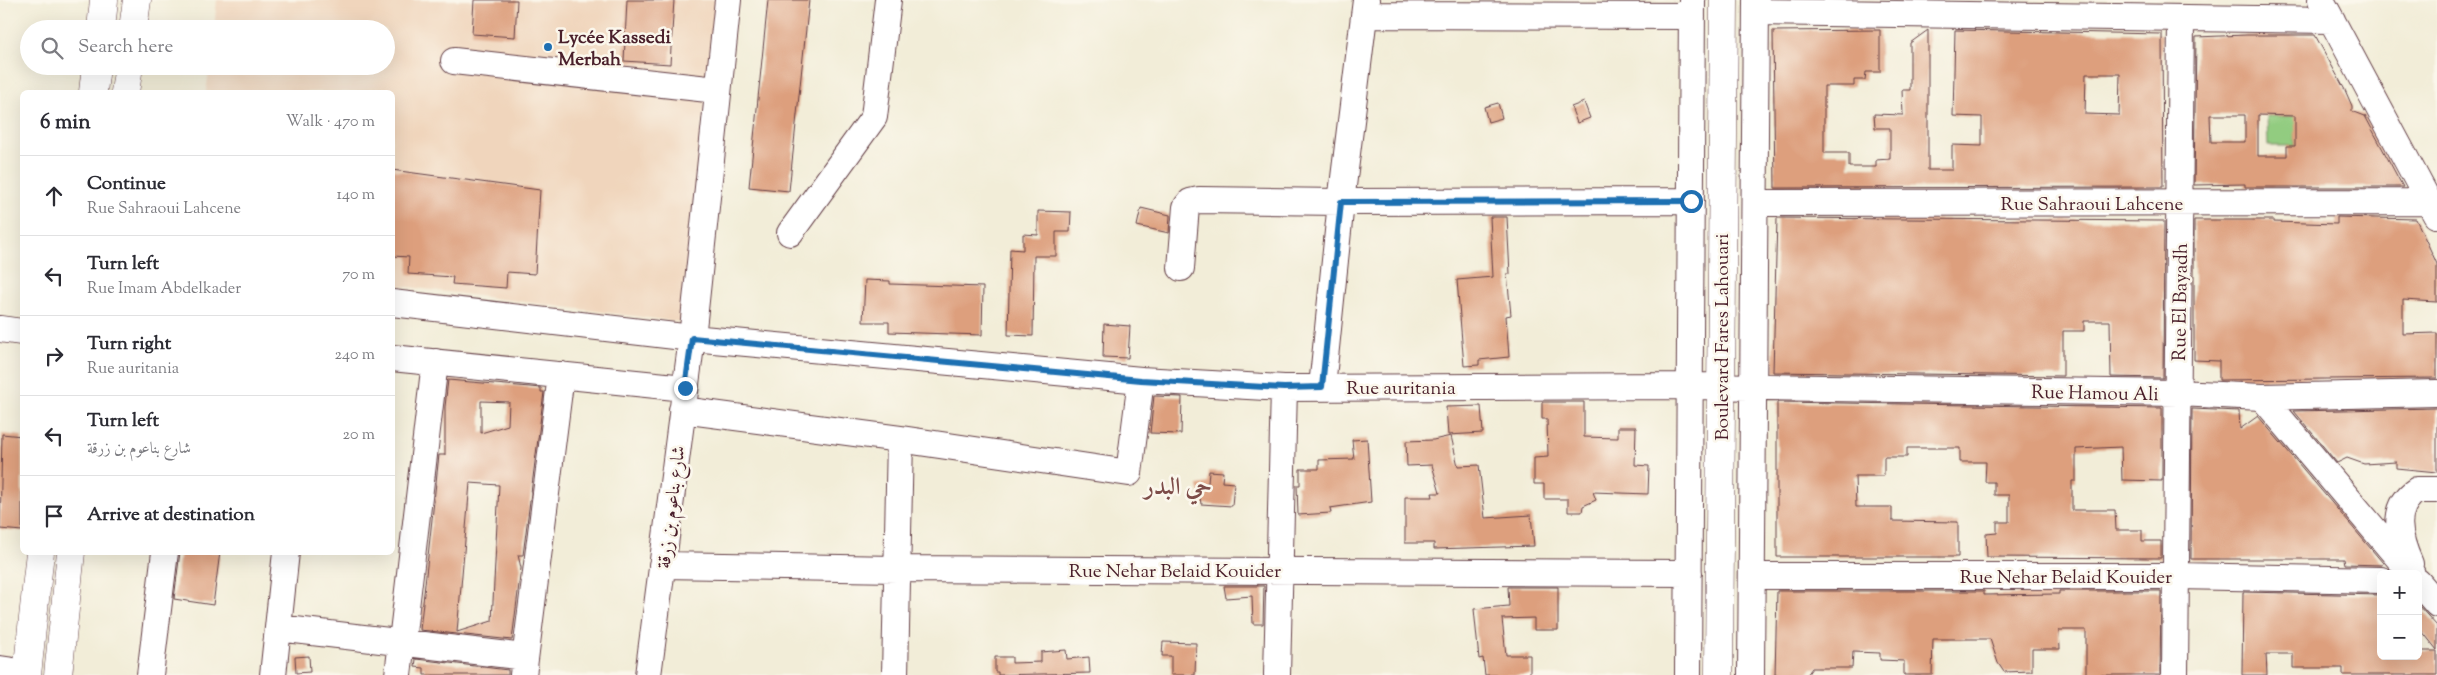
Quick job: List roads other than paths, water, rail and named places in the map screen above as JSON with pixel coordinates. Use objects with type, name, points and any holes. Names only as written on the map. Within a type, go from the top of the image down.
[{"type":"main road","points":[[102,20],[104,0]]},
{"type":"main road","points":[[134,20],[137,0]]},
{"type":"main road","name":"Boulevard Fares Lahouari","points":[[1720,675],[1724,0]]},
{"type":"main road","points":[[93,90],[95,75]]},
{"type":"main road","points":[[125,90],[128,75]]},
{"type":"main road","points":[[27,674],[40,555]]},
{"type":"main road","points":[[58,675],[71,555]]},
{"type":"street","name":"شارع بناعوم بن زرقة","points":[[648,675],[692,338],[728,0]]},
{"type":"street","points":[[790,233],[874,117],[888,0]]},
{"type":"street","points":[[1751,675],[1756,6],[2181,19],[2327,10],[2433,209]]},
{"type":"street","points":[[1322,387],[1341,202],[1365,7],[1692,8],[1688,675]]},
{"type":"street","name":"Rue El Bayadh","points":[[2175,675],[2181,19]]},
{"type":"street","points":[[454,61],[718,90]]},
{"type":"street","points":[[1181,268],[1186,207],[1190,202],[1199,200],[1341,202],[1691,201]]},
{"type":"street","name":"Rue Sahraoui Lahcene","points":[[1755,203],[2180,203],[2433,209]]},
{"type":"street","name":"Rue auritania","points":[[395,303],[692,338],[1141,380],[1284,388],[1690,386],[1721,388]]},
{"type":"street","points":[[0,313],[20,315]]},
{"type":"street","points":[[0,329],[20,332]]},
{"type":"street","points":[[395,358],[561,375],[900,439],[1129,473],[1141,380]]},
{"type":"street","points":[[398,675],[436,362]]},
{"type":"street","points":[[278,628],[402,644],[524,666],[561,375]]},
{"type":"street","points":[[1277,675],[1284,388]]},
{"type":"street","name":"Rue Hamou Ali","points":[[1721,388],[2178,393],[2262,397],[2437,393]]},
{"type":"street","points":[[2262,397],[2410,570]]},
{"type":"street","points":[[895,675],[900,439]]},
{"type":"street","points":[[2412,570],[2399,531],[2399,514],[2404,503],[2417,490],[2437,490]]},
{"type":"street","points":[[150,675],[165,555]]},
{"type":"street","points":[[273,675],[286,555]]},
{"type":"street","name":"Rue Nehar Belaid Kouider","points":[[662,565],[896,569],[1689,573]]},
{"type":"street","name":"Rue Nehar Belaid Kouider","points":[[1752,576],[2177,576],[2377,580]]},
{"type":"street","points":[[2422,587],[2437,604]]},
{"type":"street","points":[[0,669],[27,674]]},
{"type":"place","name":"Lycée Kassedi Merbah","points":[[548,47]]},
{"type":"district","name":"حي البدر","points":[[1178,486]]}]
